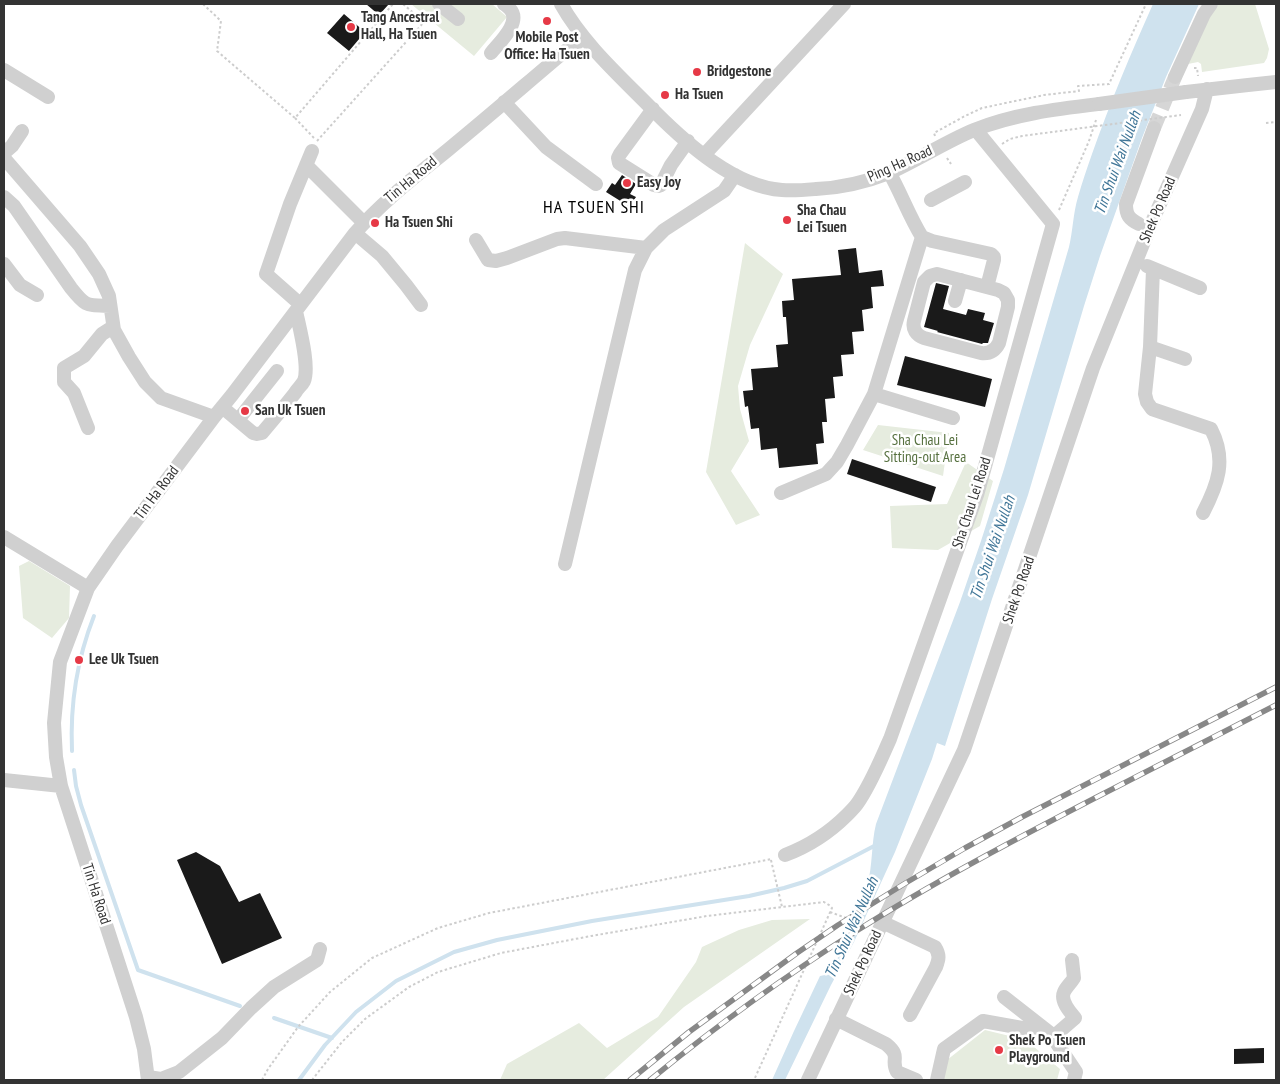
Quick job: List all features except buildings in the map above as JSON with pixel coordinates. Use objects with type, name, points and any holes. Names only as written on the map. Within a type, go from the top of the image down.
[{"type":"street","points":[[438,4],[458,19]]},
{"type":"street","points":[[491,53],[511,29],[514,18],[511,10],[504,4]]},
{"type":"street","name":"Ping Ha Road","points":[[561,4],[584,38],[652,109],[704,155],[735,175],[758,185],[781,190],[827,189],[848,186],[889,172],[976,130],[1020,115],[1207,89],[1276,82]]},
{"type":"street","points":[[704,155],[844,4]]},
{"type":"street","points":[[1175,77],[1204,14],[1212,4]]},
{"type":"street","name":"Tin Ha Road","points":[[148,1078],[144,1049],[136,1017],[61,786],[56,757],[54,723],[60,662],[88,588],[117,546],[218,412],[360,228],[381,205],[564,52],[584,38]]},
{"type":"street","points":[[4,70],[48,97]]},
{"type":"street","name":"Shek Po Road","points":[[808,1080],[964,750],[1093,368],[1152,222],[1202,109],[1207,89]]},
{"type":"street","points":[[504,102],[546,147],[596,184]]},
{"type":"street","points":[[652,109],[620,154],[618,158],[619,163],[658,186],[661,185],[671,165],[688,141]]},
{"type":"street","points":[[1139,224],[1130,218],[1126,212],[1126,204],[1154,128]]},
{"type":"street","points":[[976,130],[1053,224]]},
{"type":"street","points":[[4,153],[12,146],[22,131]]},
{"type":"street","points":[[4,158],[80,246],[99,274],[108,296],[113,327],[145,382],[161,398],[218,412],[238,420],[253,433],[257,434],[262,433],[304,380],[306,365],[298,307],[266,274],[290,204],[314,146]]},
{"type":"street","points":[[306,165],[360,228],[421,305]]},
{"type":"street","points":[[889,172],[899,189],[916,228],[922,236],[932,241],[991,254],[994,257],[987,287]]},
{"type":"street","points":[[565,564],[635,270],[646,248],[664,230],[724,192],[735,175]]},
{"type":"street","points":[[931,200],[965,182]]},
{"type":"street","points":[[4,197],[14,206],[80,300],[89,305],[110,306]]},
{"type":"street","name":"Sha Chau Lei Road","points":[[785,854],[800,849],[819,838],[856,806],[873,776],[890,739],[977,495],[1053,224]]},
{"type":"street","points":[[780,493],[826,474],[837,462],[874,394],[922,236]]},
{"type":"street","points":[[476,240],[488,260],[496,261],[557,239],[565,238],[646,248]]},
{"type":"street","points":[[1137,261],[1200,288]]},
{"type":"street","points":[[4,264],[20,285],[37,295]]},
{"type":"street","points":[[1153,269],[1150,347],[1145,394],[1147,402],[1152,409],[1211,429],[1217,440],[1220,453],[1218,479],[1203,513]]},
{"type":"street","points":[[937,274],[987,287],[1004,294],[1008,304],[997,346],[992,351],[981,353],[920,337],[915,332],[913,324],[924,282],[930,276],[937,274]]},
{"type":"street","points":[[955,301],[961,280]]},
{"type":"street","points":[[88,428],[74,393],[64,382],[64,368],[84,356],[102,334],[113,327]]},
{"type":"street","points":[[1150,347],[1185,360]]},
{"type":"street","points":[[238,420],[277,371]]},
{"type":"street","points":[[874,394],[953,418]]},
{"type":"street","points":[[4,537],[88,588]]},
{"type":"street","points":[[4,780],[61,786]]},
{"type":"street","points":[[880,926],[934,947],[939,953],[936,967],[910,1015]]},
{"type":"street","points":[[148,1078],[161,1079],[179,1072],[222,1038],[274,987],[317,960],[320,949]]},
{"type":"street","points":[[937,1080],[944,1049],[983,1021],[1052,1035],[1075,1018],[1066,1007],[1062,996],[1074,978],[1072,960]]},
{"type":"street","points":[[1004,997],[1052,1035],[1076,1072],[1074,1080]]},
{"type":"street","points":[[836,1019],[893,1049],[896,1056],[894,1064],[898,1072],[916,1080]]},
{"type":"path","points":[[203,4],[221,21],[217,51],[295,118],[314,146],[424,22],[403,4]]},
{"type":"path","points":[[295,118],[393,4]]},
{"type":"path","points":[[1078,91],[1078,86],[1109,84],[1146,4]]},
{"type":"path","points":[[1000,145],[1010,139],[1022,136],[1181,115]]},
{"type":"path","points":[[1053,224],[1089,141],[1096,120]]},
{"type":"path","points":[[1266,123],[1276,122]]},
{"type":"path","points":[[262,1080],[298,1027],[330,992],[372,958],[438,928],[490,913],[770,860],[785,854]]},
{"type":"path","points":[[770,860],[782,908]]},
{"type":"path","points":[[312,1080],[328,1058],[364,1019],[409,987],[438,972],[510,951],[707,916],[824,902],[832,908],[754,1080]]},
{"type":"path","points":[[830,912],[880,926]]},
{"type":"green space","points":[[411,4],[492,4],[507,17],[474,56]]},
{"type":"green space","points":[[1219,4],[1255,4],[1269,49],[1264,63],[1202,72],[1201,64],[1198,62],[1188,64],[1208,18]]},
{"type":"green space","points":[[745,243],[783,274],[750,345],[738,386],[740,409],[749,441],[731,471],[760,515],[736,525],[706,472]]},
{"type":"green space","name":"Sha Chau Lei Sitting-out Area","points":[[878,425],[949,433],[943,476],[863,450]]},
{"type":"green space","points":[[966,462],[993,481],[980,526],[938,550],[892,548],[890,506],[947,504]]},
{"type":"green space","points":[[29,561],[70,586],[69,618],[52,638],[23,618],[19,566]]},
{"type":"green space","points":[[810,919],[684,1007],[603,1080],[500,1080],[507,1064],[579,1023],[607,1048],[658,1017],[696,962],[702,947],[739,930],[772,920]]},
{"type":"green space","name":"Shek Po Tsuen Playground","points":[[985,1030],[1026,1040],[1060,1069],[1057,1080],[942,1080],[947,1060]]},
{"type":"water","name":"Tin Shui Wai Nullah","points":[[1153,4],[1199,4],[1166,77],[1142,138],[1100,256],[1028,495],[992,599],[945,746],[937,743],[895,852],[854,942],[785,1080],[772,1080],[820,976],[830,974],[846,940],[867,886],[876,824],[960,602],[981,541],[1069,247],[1076,203],[1113,97]]},
{"type":"waterway","points":[[72,751],[72,717],[76,682],[83,649],[94,616]]},
{"type":"waterway","points":[[74,770],[81,805],[138,970],[240,1006]]},
{"type":"waterway","points":[[299,1080],[325,1045],[356,1012],[396,981],[454,952],[497,940],[592,921],[749,896],[784,888],[807,881],[876,845]]},
{"type":"waterway","points":[[274,1018],[332,1038]]},
{"type":"tunnel","points":[[1154,128],[1175,77]]},
{"type":"railway","points":[[630,1080],[689,1032],[797,953],[904,884],[1022,817],[1276,687]]},
{"type":"railway","points":[[650,1080],[700,1040],[778,983],[887,912],[1004,846],[1276,705]]},
{"type":"place","name":"Mobile Post Office: Ha Tsuen","points":[[547,21]]},
{"type":"place","name":"Tang Ancestral Hall, Ha Tsuen","points":[[351,27]]},
{"type":"place","name":"Bridgestone","points":[[697,72]]},
{"type":"place","name":"Ha Tsuen","points":[[665,95]]},
{"type":"place","name":"Easy Joy","points":[[627,183]]},
{"type":"place","name":"Sha Chau Lei Tsuen","points":[[787,220]]},
{"type":"place","name":"Ha Tsuen Shi","points":[[375,223]]},
{"type":"place","name":"San Uk Tsuen","points":[[245,411]]},
{"type":"place","name":"Lee Uk Tsuen","points":[[79,660]]},
{"type":"place","name":"Shek Po Tsuen Playground","points":[[999,1050]]},
{"type":"district","name":"HA TSUEN SHI","points":[[594,208]]}]
